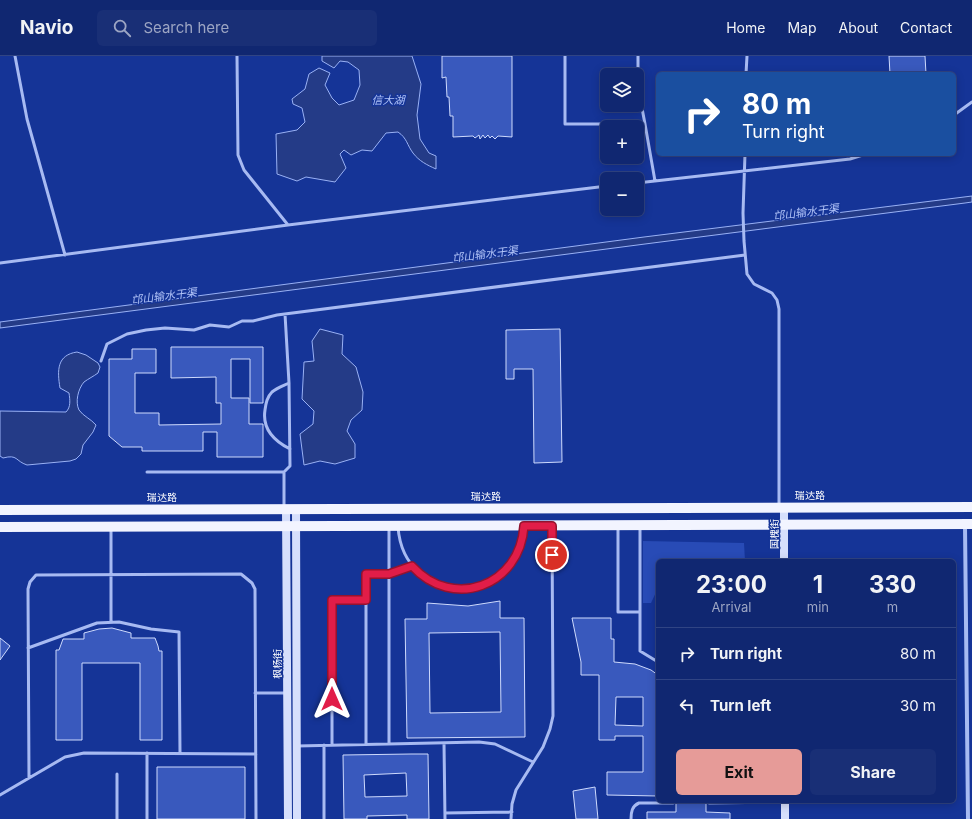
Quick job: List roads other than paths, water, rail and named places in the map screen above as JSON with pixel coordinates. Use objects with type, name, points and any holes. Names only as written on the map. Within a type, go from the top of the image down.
[{"type":"main road","name":"瑞达路","points":[[0,510],[972,507]]},
{"type":"main road","points":[[0,527],[969,524]]},
{"type":"street","name":"国槐街","points":[[781,507],[784,525],[784,559]]},
{"type":"street","name":"枫杨街","points":[[289,509],[291,526],[297,746],[297,819]]},
{"type":"street","points":[[968,819],[969,524]]},
{"type":"street","name":"枫杨街","points":[[288,819],[287,693],[291,526]]},
{"type":"street","points":[[785,803],[785,819]]},
{"type":"lane","points":[[15,56],[27,119],[65,255]]},
{"type":"lane","points":[[237,56],[238,156],[244,170],[288,225]]},
{"type":"lane","points":[[565,56],[565,124],[645,124]]},
{"type":"lane","points":[[638,56],[638,87],[655,181]]},
{"type":"lane","points":[[746,72],[747,56]]},
{"type":"lane","points":[[956,114],[972,102]]},
{"type":"lane","points":[[745,156],[743,213],[747,274],[754,284],[772,293],[777,300],[779,309],[781,507]]},
{"type":"lane","points":[[644,182],[850,159],[860,156]]},
{"type":"lane","points":[[0,263],[288,225],[600,187]]},
{"type":"lane","points":[[101,361],[107,344],[127,334],[165,328],[194,330],[210,325],[229,327],[242,321],[253,321],[285,314],[745,255]]},
{"type":"lane","points":[[147,472],[284,472],[290,466],[289,383],[285,314]]},
{"type":"lane","points":[[289,383],[273,391],[268,397],[265,422],[270,434],[280,444],[290,450]]},
{"type":"lane","points":[[284,472],[289,509]]},
{"type":"lane","points":[[395,526],[408,559],[412,566],[421,575],[431,582],[447,588],[466,589],[484,585],[500,576],[513,562],[521,544],[524,525]]},
{"type":"lane","points":[[640,525],[640,651],[656,661]]},
{"type":"lane","points":[[389,744],[389,574],[395,526]]},
{"type":"lane","points":[[511,819],[516,790],[543,747],[553,716],[552,526]]},
{"type":"lane","points":[[618,526],[618,612],[640,612]]},
{"type":"lane","points":[[111,527],[111,622]]},
{"type":"lane","points":[[366,744],[366,574],[389,574],[412,566]]},
{"type":"lane","points":[[29,778],[28,588],[30,582],[36,575],[241,574],[252,583],[255,589],[256,819]]},
{"type":"lane","points":[[332,745],[332,600],[366,600]]},
{"type":"lane","points":[[28,648],[97,623],[124,622],[157,630],[180,632],[180,753]]},
{"type":"lane","points":[[256,693],[287,693]]},
{"type":"lane","points":[[297,746],[479,742],[494,744],[533,762]]},
{"type":"lane","points":[[444,743],[445,819]]},
{"type":"lane","points":[[324,745],[324,819]]},
{"type":"lane","points":[[147,753],[147,819]]},
{"type":"lane","points":[[0,795],[65,757],[74,754],[256,754]]},
{"type":"lane","points":[[117,774],[117,819]]},
{"type":"lane","points":[[631,819],[632,809],[634,805],[638,803],[673,803]]},
{"type":"lane","points":[[445,813],[512,812]]},
{"type":"water","name":"信大湖","points":[[322,56],[412,56],[421,84],[417,115],[420,139],[429,153],[436,156],[436,169],[418,158],[398,132],[386,133],[372,151],[362,150],[351,155],[344,150],[340,154],[346,168],[335,182],[306,177],[297,181],[277,174],[276,134],[297,130],[305,122],[302,108],[293,104],[292,99],[305,89],[309,74],[319,68],[330,73],[325,85],[332,98],[339,105],[354,100],[360,85],[359,70],[348,62],[340,61],[334,68],[322,61]]},
{"type":"water","points":[[972,196],[972,202],[965,203],[0,328],[0,322],[644,237]]},
{"type":"water","points":[[320,329],[343,335],[342,354],[356,367],[363,392],[362,410],[351,420],[347,431],[355,444],[355,458],[335,464],[320,461],[304,465],[300,434],[313,424],[314,411],[302,399],[304,362],[314,361],[312,341]]},
{"type":"water","points":[[77,352],[86,355],[98,363],[100,367],[98,373],[84,382],[80,388],[78,396],[77,403],[79,410],[96,425],[93,432],[83,445],[81,454],[76,459],[70,461],[27,465],[14,457],[3,458],[0,456],[0,411],[66,412],[68,410],[70,403],[69,393],[60,388],[59,369],[65,356]]},
{"type":"water label","name":"邙山输水干渠","points":[[806,212]]},
{"type":"water label","name":"邙山输水干渠","points":[[485,254]]},
{"type":"water label","name":"邙山输水干渠","points":[[164,296]]}]
